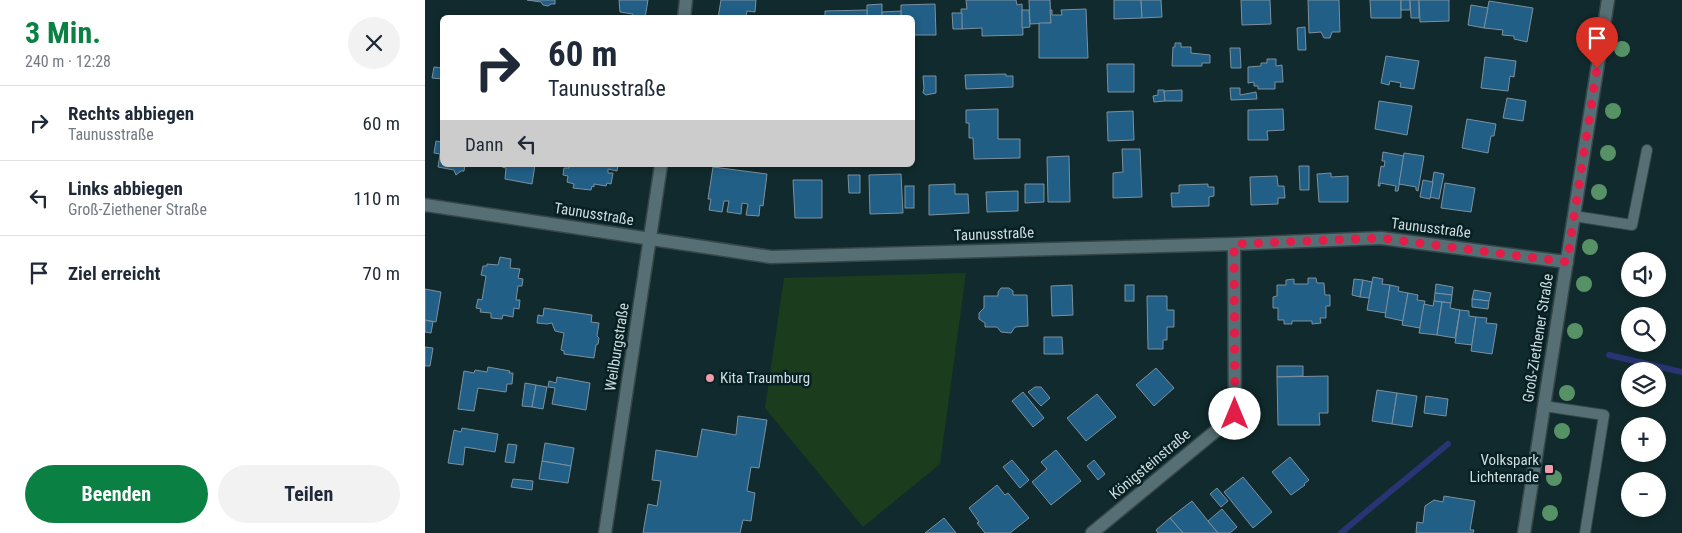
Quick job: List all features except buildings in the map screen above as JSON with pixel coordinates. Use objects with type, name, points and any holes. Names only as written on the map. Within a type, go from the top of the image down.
[{"type":"street","points":[[684,15],[686,0]]},
{"type":"street","name":"Groß-Ziethener Straße","points":[[1524,533],[1608,0]]},
{"type":"street","name":"Weilburgstraße","points":[[605,533],[661,167]]},
{"type":"street","name":"Taunusstraße","points":[[425,205],[771,257],[1381,238],[1567,262]]},
{"type":"street","name":"Königsteinstraße","points":[[1093,533],[1235,414],[1234,244]]},
{"type":"lane","points":[[1574,216],[1632,225],[1647,150]]},
{"type":"lane","points":[[1544,406],[1604,415],[1585,533]]},
{"type":"green space","points":[[966,273],[940,464],[863,527],[765,408],[784,278]]},
{"type":"waterway","points":[[1609,355],[1682,372]]},
{"type":"waterway","points":[[1341,533],[1448,444]]},
{"type":"place","name":"Kita Traumburg","points":[[710,378]]},
{"type":"place","name":"Volkspark Lichtenrade","points":[[1549,469]]},
{"type":"route","points":[[1235,414],[1234,244],[1381,238],[1567,262],[1597,68]]}]
